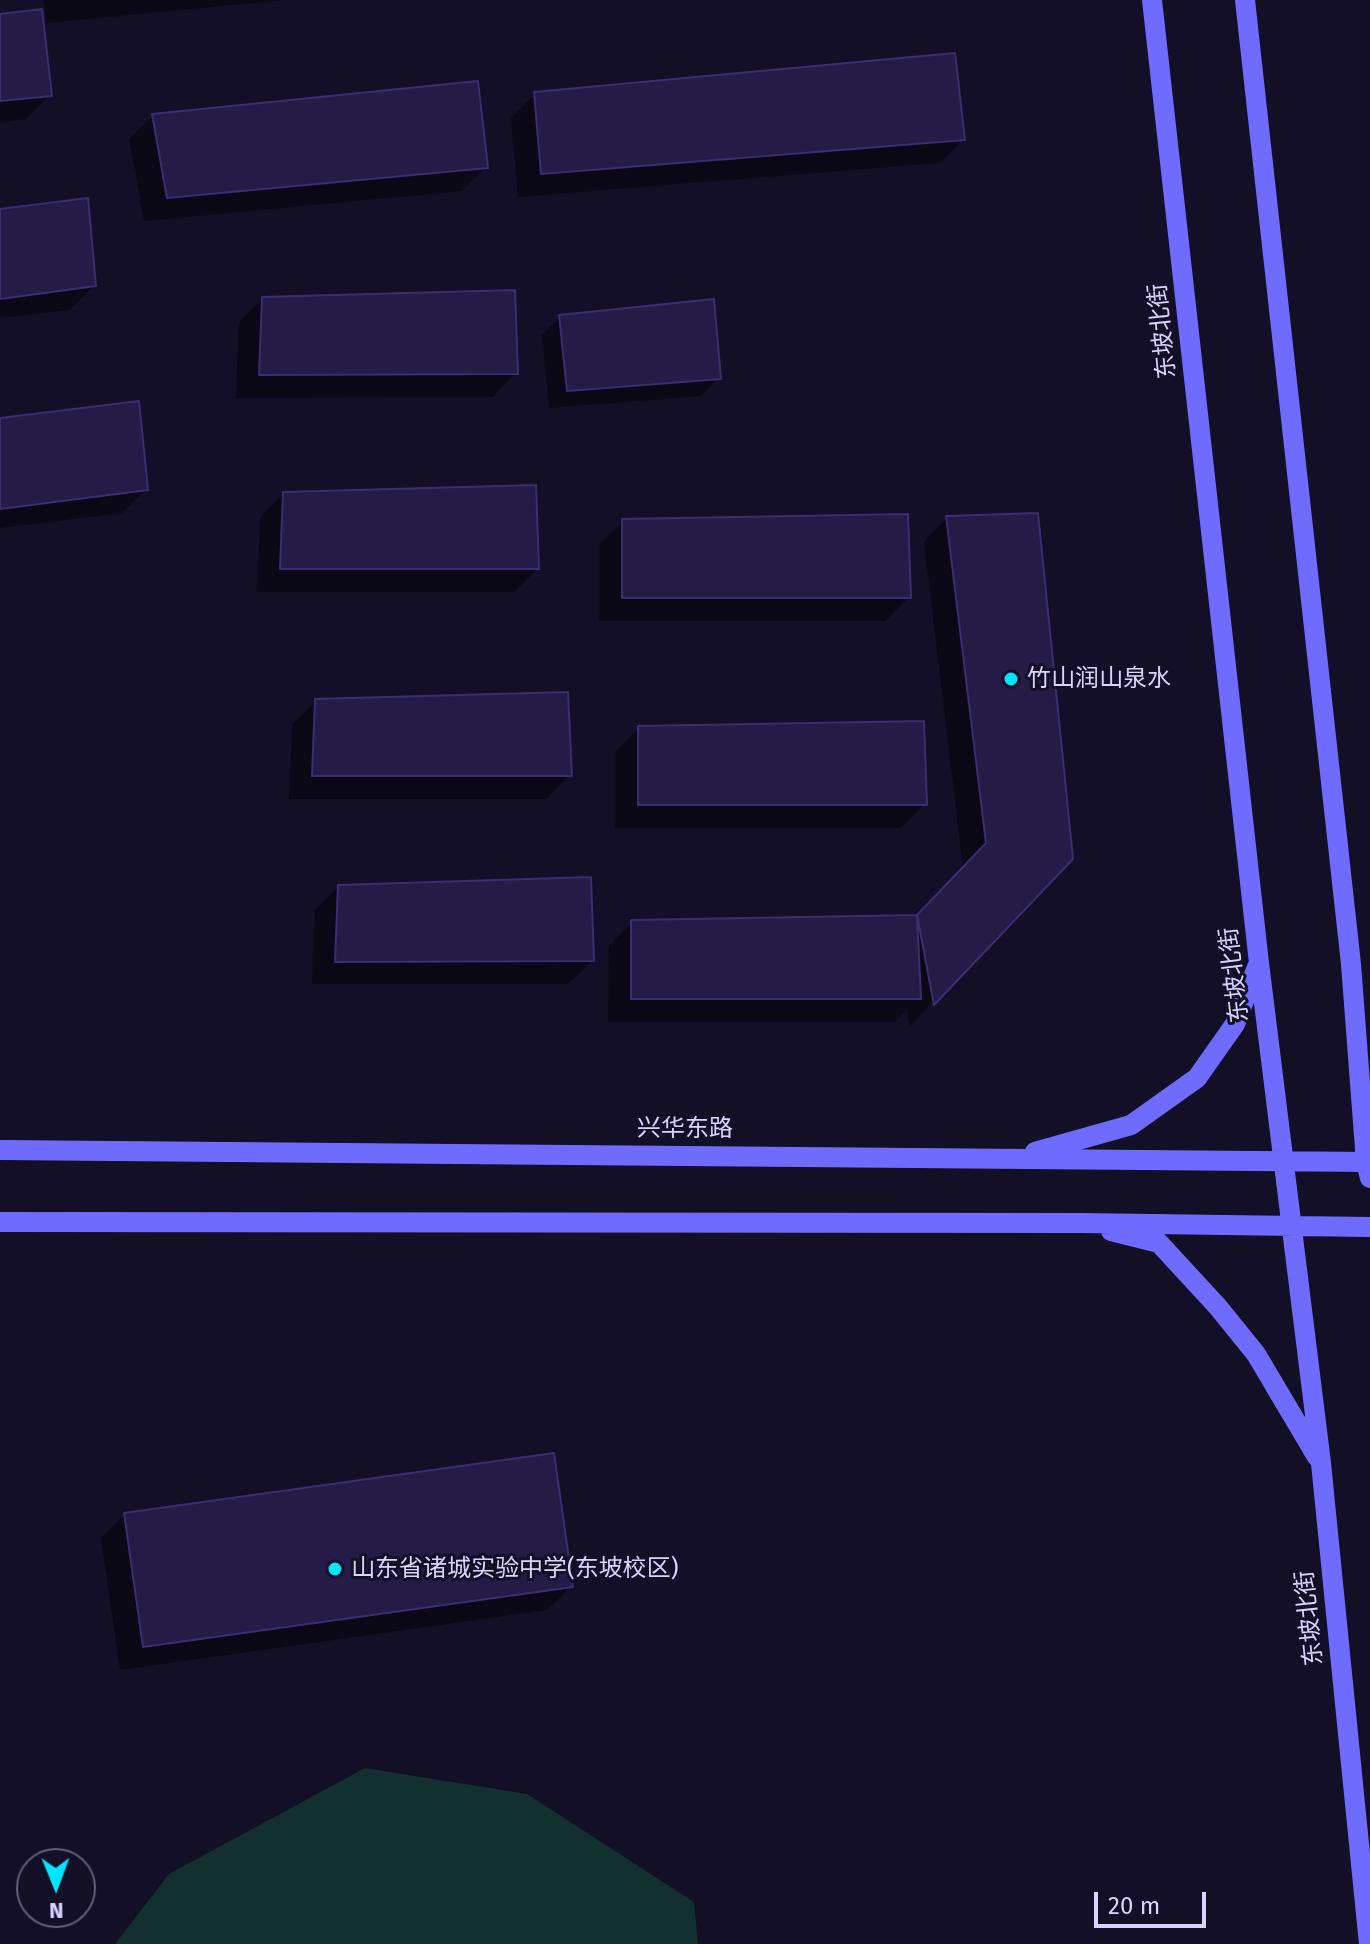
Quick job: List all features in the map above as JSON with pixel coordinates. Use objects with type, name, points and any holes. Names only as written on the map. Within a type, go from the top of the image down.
[{"type":"main road","name":"东坡北街","points":[[1152,0],[1259,963],[1321,1463],[1369,1944]]},
{"type":"main road","points":[[1245,0],[1351,964],[1369,1167]]},
{"type":"main road","points":[[1012,1158],[1131,1125],[1197,1078],[1235,1024],[1259,963]]},
{"type":"main road","points":[[1351,964],[1370,988]]},
{"type":"main road","name":"兴华东路","points":[[0,1150],[1012,1158],[1284,1162],[1369,1167]]},
{"type":"main road","points":[[0,1222],[1080,1223],[1370,1227]]},
{"type":"main road","points":[[1080,1223],[1159,1243],[1256,1354],[1321,1463]]},
{"type":"green space","points":[[365,1768],[527,1794],[694,1902],[698,1944],[115,1944],[169,1874]]},
{"type":"building","points":[[42,9],[52,96],[0,101],[0,14]]},
{"type":"building","points":[[955,53],[965,140],[541,174],[534,92]]},
{"type":"building","points":[[478,81],[488,168],[167,198],[152,114]]},
{"type":"building","points":[[88,198],[96,286],[0,299],[0,209]]},
{"type":"building","points":[[515,290],[518,374],[259,375],[262,297]]},
{"type":"building","points":[[714,299],[721,379],[567,391],[559,315]]},
{"type":"building","points":[[139,401],[148,490],[0,509],[0,418]]},
{"type":"building","points":[[536,485],[539,569],[280,569],[283,492]]},
{"type":"building","name":"竹山润山泉水","points":[[1038,513],[1073,859],[934,1005],[917,915],[986,843],[946,516]]},
{"type":"building","points":[[908,514],[911,598],[622,598],[622,519]]},
{"type":"building","points":[[568,692],[572,776],[312,776],[315,699]]},
{"type":"building","points":[[924,721],[927,805],[638,805],[638,726]]},
{"type":"building","points":[[591,877],[594,961],[335,962],[338,885]]},
{"type":"building","points":[[917,915],[921,999],[631,999],[631,920]]},
{"type":"building","points":[[554,1453],[573,1587],[143,1647],[124,1513]]},
{"type":"place","name":"竹山润山泉水","points":[[1011,679]]},
{"type":"place","name":"山东省诸城实验中学(东坡校区)","points":[[335,1569]]}]
